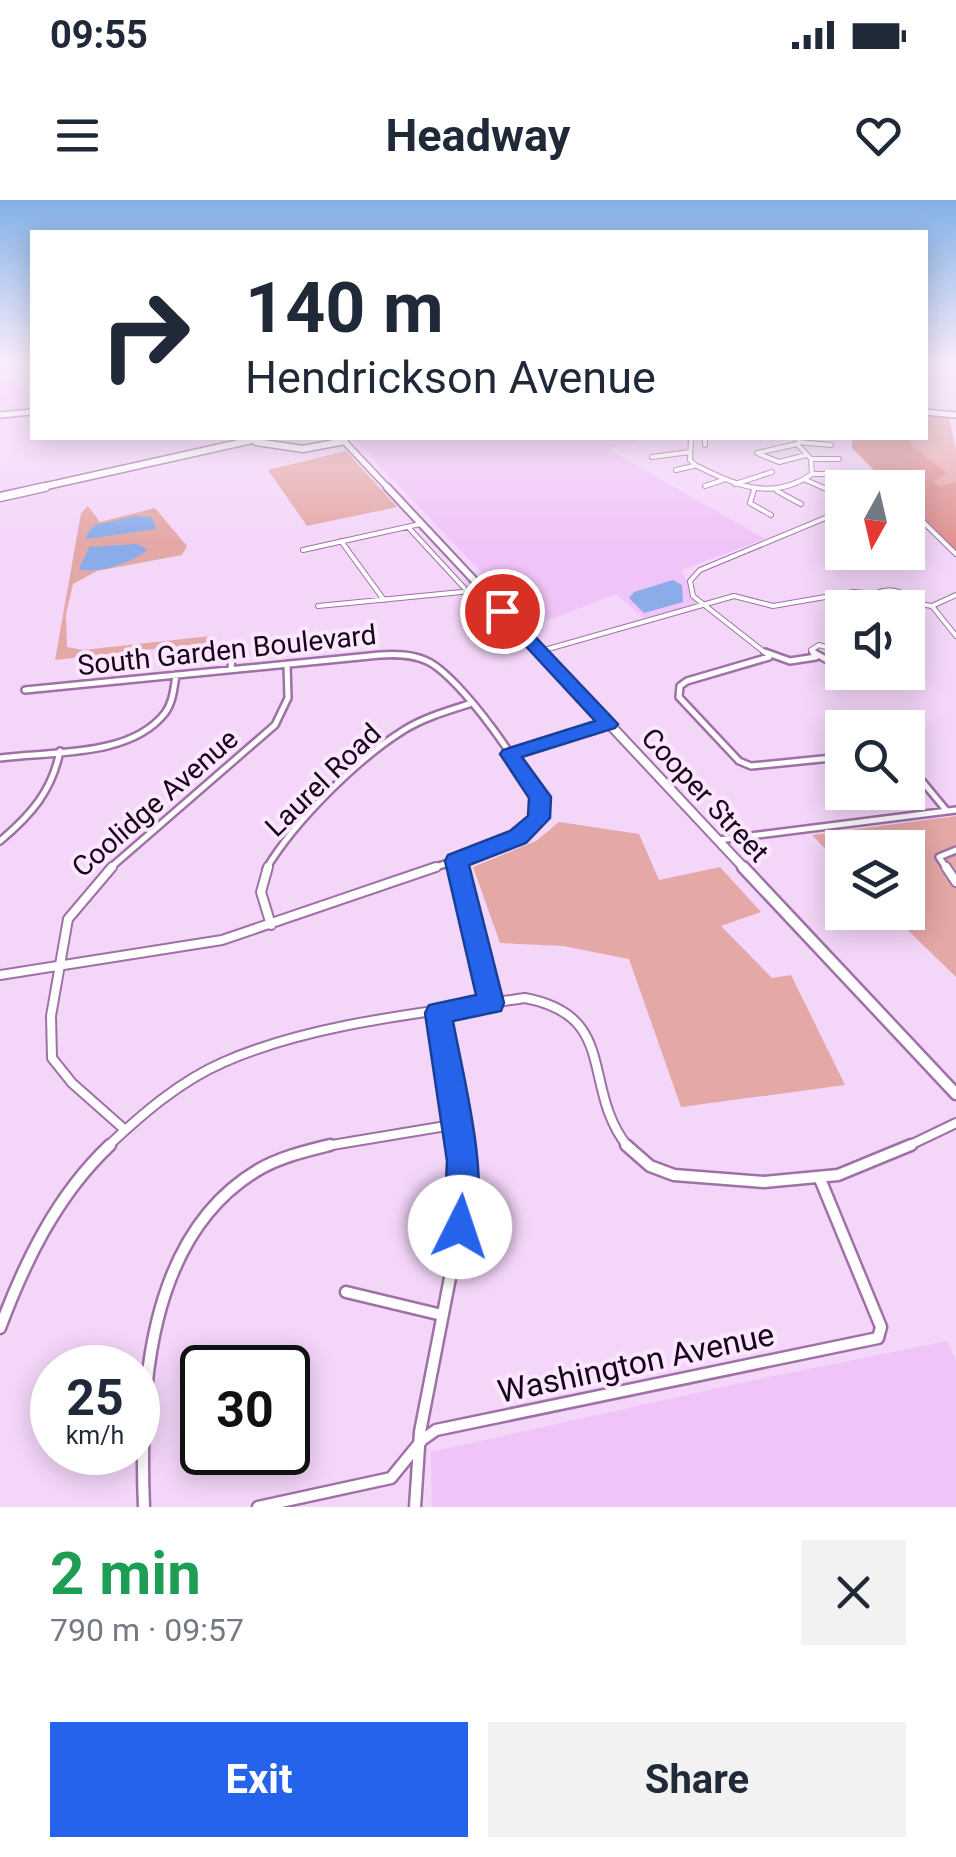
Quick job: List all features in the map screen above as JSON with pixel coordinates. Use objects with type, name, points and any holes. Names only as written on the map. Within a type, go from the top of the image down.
[{"type":"highway","points":[[0,495],[239,440]]},
{"type":"highway","points":[[0,495],[251,440]]},
{"type":"highway","points":[[237,443],[268,442],[303,448],[339,440]]},
{"type":"street","name":"Cooper Street","points":[[344,440],[956,1094]]},
{"type":"street","points":[[692,440],[690,460],[696,465],[754,490],[776,491],[812,474],[825,474]]},
{"type":"street","points":[[705,440],[705,445]]},
{"type":"street","points":[[798,441],[812,474]]},
{"type":"street","points":[[830,446],[798,441],[758,454],[779,462],[808,457],[839,459]]},
{"type":"street","points":[[652,456],[690,452]]},
{"type":"street","points":[[676,470],[696,465]]},
{"type":"street","points":[[734,484],[772,472]]},
{"type":"street","points":[[705,486],[724,480]]},
{"type":"street","points":[[806,480],[825,488]]},
{"type":"street","points":[[754,490],[750,502],[770,515]]},
{"type":"street","points":[[776,491],[801,504]]},
{"type":"street","points":[[816,657],[811,650],[819,645],[832,648],[839,655],[828,661],[816,657],[790,661],[771,657],[693,596],[690,581],[700,570],[825,518]]},
{"type":"street","points":[[303,550],[420,524]]},
{"type":"street","points":[[925,524],[956,554]]},
{"type":"street","points":[[408,527],[468,592]]},
{"type":"street","points":[[341,542],[384,600]]},
{"type":"street","points":[[318,606],[482,590]]},
{"type":"street","points":[[541,652],[734,596],[773,606],[825,597]]},
{"type":"street","points":[[925,605],[956,596]]},
{"type":"street","points":[[932,606],[956,636]]},
{"type":"street","points":[[231,670],[232,646]]},
{"type":"street","name":"South Garden Boulevard","points":[[24,690],[380,654],[410,656],[446,675],[540,797],[539,818],[518,837],[456,861]]},
{"type":"street","points":[[771,657],[688,681],[680,686],[679,697],[739,761],[751,766],[825,758]]},
{"type":"street","name":"Coolidge Avenue","points":[[124,1128],[72,1083],[52,1058],[50,1026],[68,919],[88,888],[275,726],[288,698],[287,664]]},
{"type":"street","points":[[0,758],[114,742],[150,726],[169,706],[176,675]]},
{"type":"street","name":"Laurel Road","points":[[272,925],[261,896],[261,882],[282,845],[387,742],[418,723],[469,704]]},
{"type":"street","points":[[510,754],[608,724]]},
{"type":"street","points":[[0,841],[42,803],[52,784],[60,751]]},
{"type":"street","points":[[925,782],[952,810]]},
{"type":"street","points":[[717,840],[952,810]]},
{"type":"street","points":[[956,850],[939,858],[956,882]]},
{"type":"street","points":[[0,975],[188,948],[272,925],[456,861],[491,1003]]},
{"type":"street","points":[[0,1328],[33,1248],[72,1188],[124,1128],[202,1073],[267,1044],[491,1003],[546,999],[576,1017],[586,1031],[612,1122],[623,1142],[659,1171],[682,1177],[820,1180],[956,1124]]},
{"type":"street","points":[[415,1507],[417,1446],[463,1210],[458,1124],[438,1013]]},
{"type":"street","points":[[144,1507],[145,1422],[156,1320],[180,1258],[216,1206],[247,1176],[271,1163],[388,1134],[458,1124]]},
{"type":"street","name":"Washington Avenue","points":[[258,1507],[391,1478],[404,1469],[417,1446],[436,1430],[878,1338],[881,1326],[820,1180]]},
{"type":"street","points":[[346,1292],[442,1315]]},
{"type":"shaded area","points":[[928,422],[950,422],[956,450],[956,552],[925,511],[925,470],[874,470],[852,448],[852,440],[928,440]]},
{"type":"shaded area","points":[[352,440],[638,440],[608,449],[765,539],[681,570],[701,605],[646,620],[616,594],[533,626]]},
{"type":"shaded area","points":[[852,440],[910,440],[947,473],[932,483],[942,486],[956,482],[956,552],[925,522],[925,470],[874,470],[852,448]]},
{"type":"shaded area","points":[[346,451],[397,507],[307,526],[268,470]]},
{"type":"shaded area","points":[[88,506],[100,522],[155,508],[187,546],[182,555],[97,571],[73,584],[66,614],[67,647],[83,650],[211,636],[217,642],[55,660],[81,513]]},
{"type":"shaded area","points":[[956,816],[956,977],[908,930],[925,930],[925,830],[850,830]]},
{"type":"shaded area","points":[[559,822],[639,834],[659,880],[720,867],[761,912],[721,926],[772,978],[791,975],[845,1085],[681,1107],[629,959],[563,946],[500,943],[473,867],[536,841]]},
{"type":"shaded area","points":[[825,833],[825,848],[812,835]]},
{"type":"shaded area","points":[[947,1341],[956,1361],[956,1507],[432,1507],[431,1452]]},
{"type":"water","points":[[135,516],[152,517],[156,529],[86,539],[95,525]]},
{"type":"water","points":[[136,544],[148,549],[115,566],[79,569],[89,547]]},
{"type":"water","points":[[673,580],[682,585],[683,602],[644,613],[629,598],[634,592]]},
{"type":"route","points":[[460,1227],[462,1161],[438,1013],[491,1003],[456,861],[518,837],[539,818],[540,797],[510,754],[608,724],[502,611]]}]
